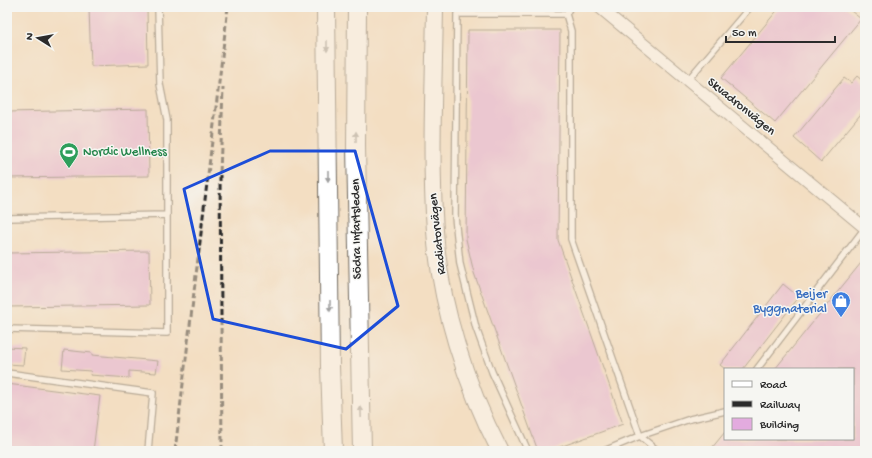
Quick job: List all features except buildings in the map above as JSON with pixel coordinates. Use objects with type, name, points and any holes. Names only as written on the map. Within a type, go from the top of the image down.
[{"type":"main road","points":[[326,7],[330,366],[333,451]]},
{"type":"main road","name":"Södra Infartsleden","points":[[356,7],[356,146],[362,451]]},
{"type":"street","name":"Radiatorvägen","points":[[435,7],[433,182],[436,245],[459,355],[479,408],[500,451]]},
{"type":"street","name":"Skvadronvägen","points":[[599,7],[865,228]]},
{"type":"lane","points":[[7,329],[167,333],[167,120],[160,84],[158,7]]},
{"type":"lane","points":[[570,7],[566,14],[571,31],[571,239],[640,436],[658,451]]},
{"type":"lane","points":[[687,81],[750,7]]},
{"type":"lane","points":[[528,451],[492,372],[476,328],[460,264],[455,217],[457,14],[566,14]]},
{"type":"lane","points":[[7,218],[167,215]]},
{"type":"lane","points":[[758,368],[865,228]]},
{"type":"lane","points":[[7,373],[153,393],[148,451]]},
{"type":"lane","points":[[604,451],[640,436],[690,419],[724,411]]},
{"type":"highlighted area","points":[[270,151],[355,151],[398,306],[346,349],[213,319],[184,189]]},
{"type":"railway","points":[[175,451],[228,7]]},
{"type":"railway","points":[[222,451],[220,175],[223,88]]},
{"type":"place","name":"Nordic Wellness","points":[[69,169]]},
{"type":"place","name":"Beijer Byggmaterial","points":[[841,318]]}]
